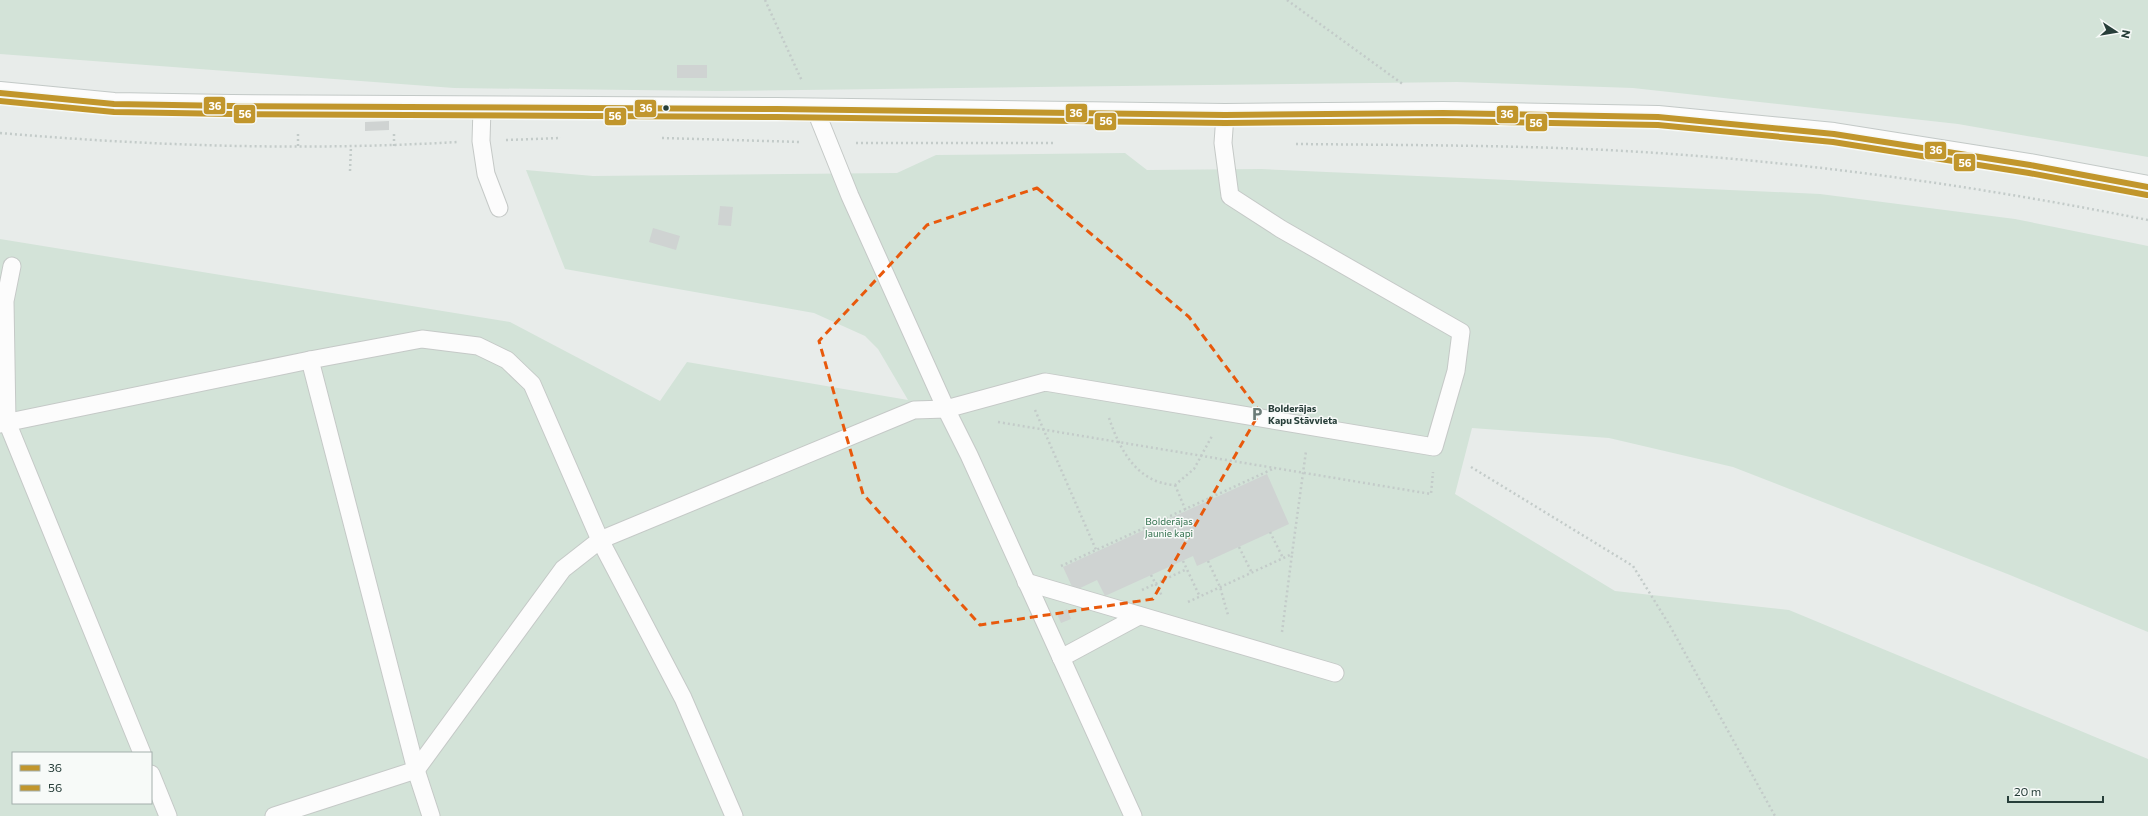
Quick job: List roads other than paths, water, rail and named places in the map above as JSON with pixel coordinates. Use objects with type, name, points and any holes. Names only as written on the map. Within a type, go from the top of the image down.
[{"type":"main road","points":[[0,93],[114,104],[482,108],[815,109],[1225,114],[1443,113],[1658,117],[1834,134],[2030,165],[2148,187]]},
{"type":"lane","points":[[482,108],[481,141],[486,174],[499,208]]},
{"type":"lane","points":[[815,109],[850,196],[1133,816]]},
{"type":"lane","points":[[274,816],[416,770],[563,569],[600,540],[914,410],[946,409],[1045,382],[1434,448],[1456,371],[1461,332],[1282,229],[1230,196],[1223,143],[1225,114]]},
{"type":"lane","points":[[12,266],[5,301],[4,423],[142,752]]},
{"type":"lane","points":[[4,423],[310,360],[422,339],[478,346],[506,360],[532,384],[600,540],[683,698],[734,816]]},
{"type":"lane","points":[[310,360],[416,770],[431,816]]},
{"type":"lane","points":[[1026,582],[1335,673]]},
{"type":"lane","points":[[1061,658],[1145,618]]},
{"type":"lane","points":[[152,776],[168,816]]},
{"type":"place","name":"Bolderājas Kapu Stāvvieta","points":[[1257,414]]},
{"type":"park label","name":"Bolderājas Jaunie kapi","points":[[1169,526]]}]
